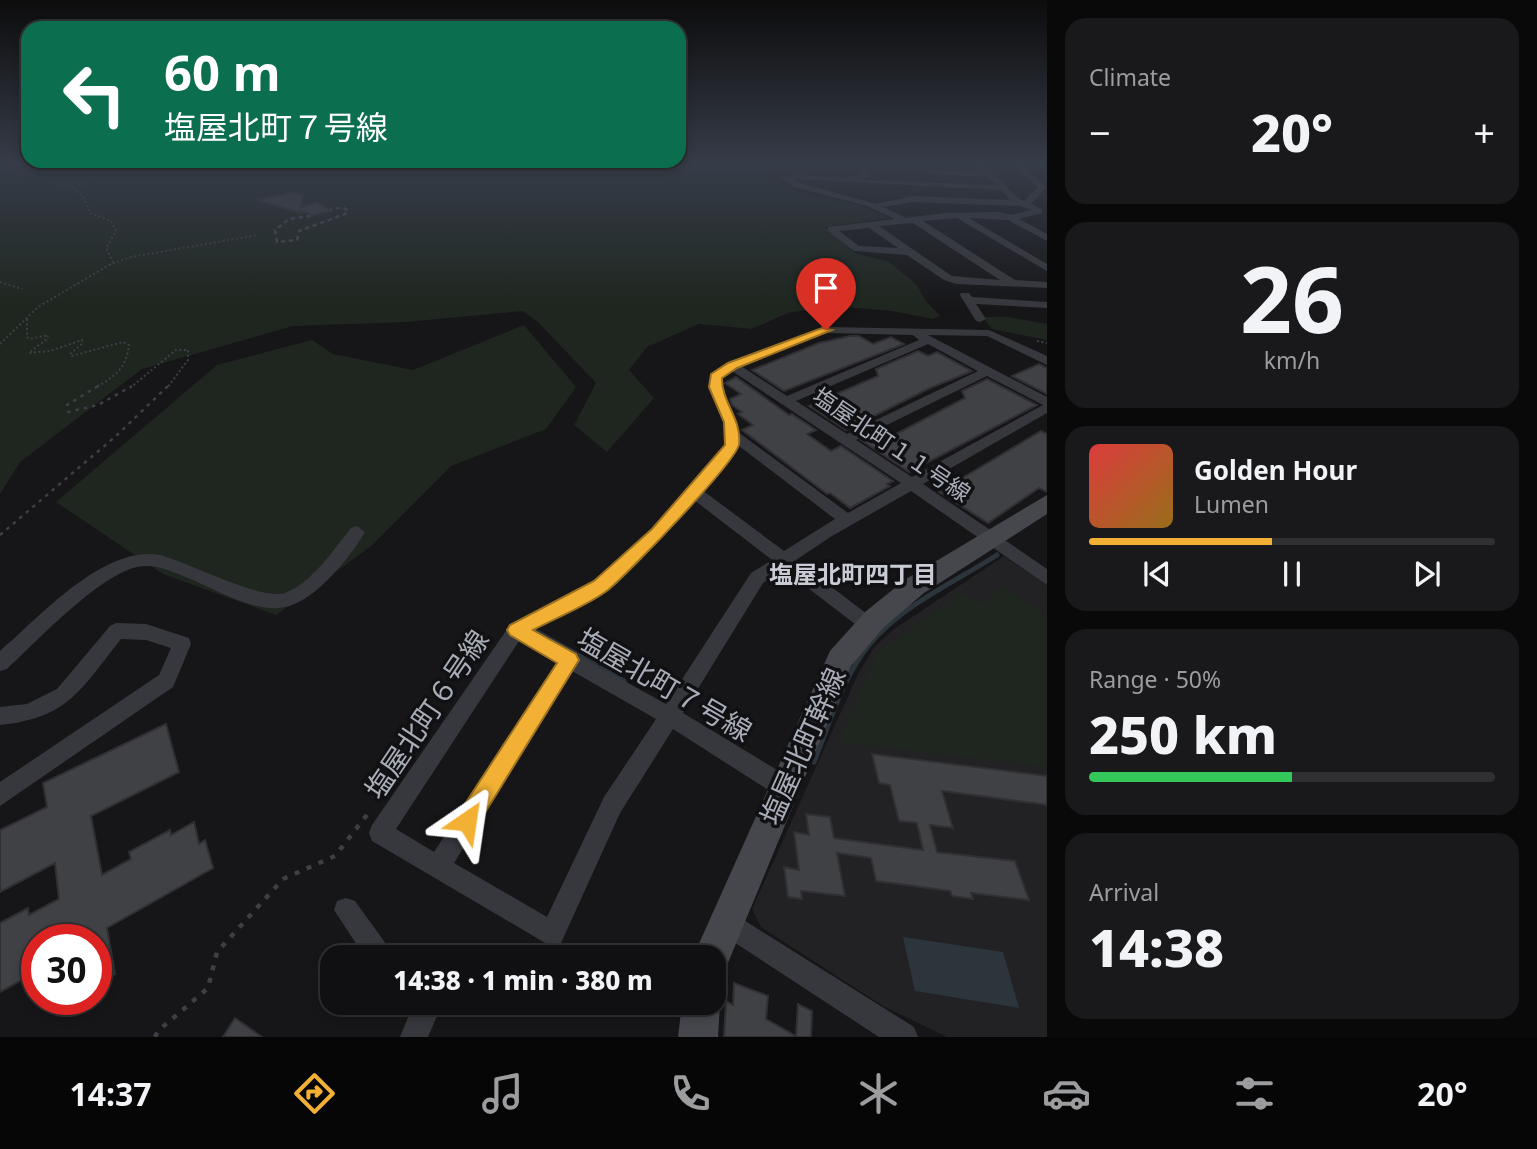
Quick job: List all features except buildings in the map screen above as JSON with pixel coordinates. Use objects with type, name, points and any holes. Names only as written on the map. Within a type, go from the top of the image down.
[{"type":"street","points":[[890,212],[910,221],[1014,284]]},
{"type":"street","points":[[1011,218],[1041,212]]},
{"type":"street","points":[[957,215],[1047,268]]},
{"type":"street","points":[[909,252],[857,249],[831,229],[957,215],[999,215],[1011,218],[1045,236]]},
{"type":"street","points":[[871,225],[948,278],[957,281],[1046,286]]},
{"type":"street","points":[[957,281],[980,319]]},
{"type":"street","points":[[968,300],[1047,305]]},
{"type":"street","points":[[847,520],[731,433],[731,422],[715,387],[716,376],[732,365],[826,330],[989,333],[1017,337]]},
{"type":"street","points":[[913,332],[1047,402]]},
{"type":"street","points":[[989,333],[1047,361]]},
{"type":"street","points":[[786,401],[928,340]]},
{"type":"street","name":"塩屋北町１１号線","points":[[732,365],[911,483],[1047,578]]},
{"type":"street","points":[[846,440],[987,371]]},
{"type":"street","name":"塩屋北町６号線","points":[[731,433],[732,446],[657,534],[600,586],[516,630],[380,833],[552,934],[612,804],[757,578],[782,559],[847,520],[1047,408]]},
{"type":"street","points":[[693,491],[869,625]]},
{"type":"street","name":"塩屋北町幹線","points":[[717,945],[840,659],[869,625],[915,586],[1047,503]]},
{"type":"street","points":[[0,663],[101,578],[130,562],[157,559],[261,598],[281,602],[304,590],[325,572],[357,531]]},
{"type":"street","name":"塩屋北町７号線","points":[[516,630],[669,716],[784,788]]},
{"type":"street","points":[[0,716],[29,713],[64,695],[116,631],[146,632],[181,644],[166,681],[0,795]]},
{"type":"street","points":[[438,867],[569,660]]},
{"type":"street","points":[[346,910],[371,945]]},
{"type":"street","points":[[726,922],[904,1037]]},
{"type":"street","points":[[414,1037],[423,1015]]},
{"type":"street","points":[[698,1037],[700,1015]]},
{"type":"path","points":[[90,212],[111,221],[116,226],[106,248],[113,262],[109,265]]},
{"type":"path","points":[[0,344],[38,307],[109,265],[131,257],[258,235]]},
{"type":"path","points":[[0,282],[22,289]]},
{"type":"path","points":[[0,535],[116,436],[166,389],[188,360],[188,350],[176,350],[146,379],[81,411],[68,412],[67,405],[118,374],[127,361],[128,345],[123,342],[114,343],[72,356],[70,354],[82,344],[82,340],[50,351],[29,353],[47,339],[48,335],[30,340],[27,337],[27,320]]},
{"type":"path","points":[[155,1037],[158,1031],[208,988],[217,952],[283,879],[335,856],[384,793],[398,807]]},
{"type":"shaded area","points":[[0,212],[877,212],[890,218],[824,227],[855,253],[889,262],[916,284],[926,301],[940,316],[933,319],[892,311],[844,307],[790,312],[752,329],[699,324],[647,347],[629,370],[654,398],[607,452],[574,425],[596,383],[538,322],[522,311],[406,322],[293,326],[142,369],[20,462],[0,494]]},
{"type":"shaded area","points":[[983,317],[1008,317],[1047,324],[1047,340],[992,329]]},
{"type":"shaded area","points":[[524,325],[576,387],[546,429],[451,466],[370,547],[276,615],[163,574],[56,502],[217,365],[312,340],[333,354],[413,370]]},
{"type":"shaded area","points":[[1004,556],[1047,585],[1047,1037],[947,1037],[883,1006],[761,927],[752,909],[858,674],[875,646],[894,629]]},
{"type":"shaded area","points":[[1006,587],[1047,617],[1047,767],[838,742],[877,652],[963,592],[978,604]]},
{"type":"shaded area","points":[[903,937],[1003,952],[1019,1008],[915,991]]},
{"type":"waterway","points":[[814,762],[844,686],[869,645],[913,606],[997,555]]},
{"type":"waterway","points":[[537,632],[624,681]]},
{"type":"railway","points":[[311,216],[289,219],[275,230],[277,242],[297,240],[299,231],[346,212]]},
{"type":"district","name":"塩屋北町四丁目","points":[[853,573]]},
{"type":"route","points":[[467,821],[569,660],[516,630],[600,586],[657,534],[732,446],[731,422],[715,387],[716,376],[732,365],[826,330]]}]
